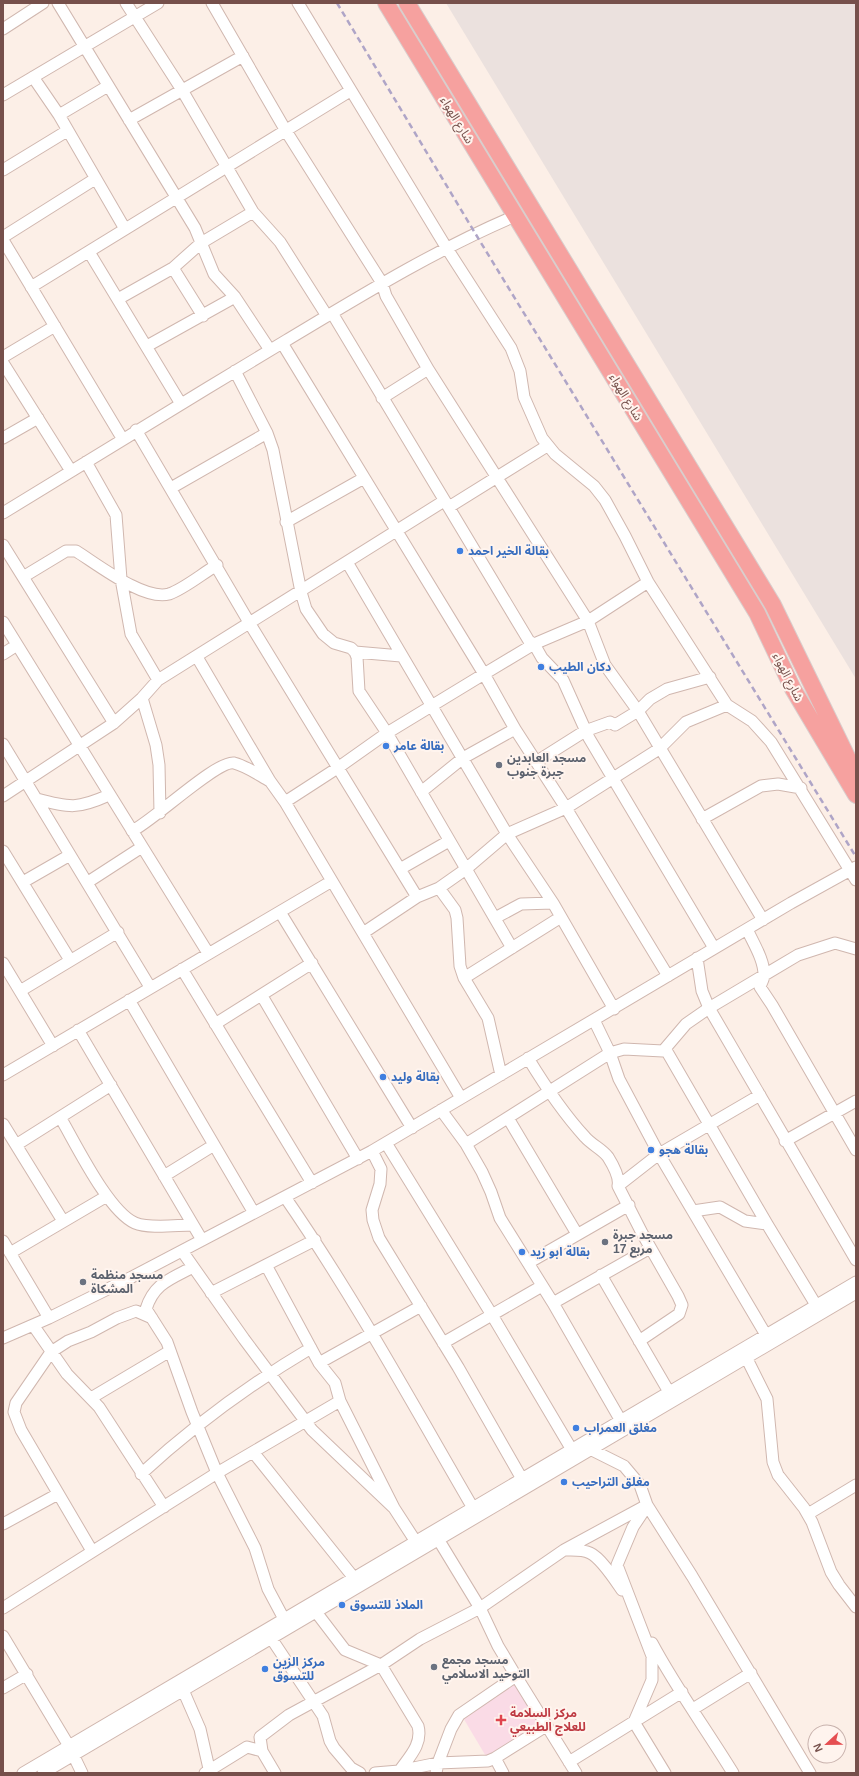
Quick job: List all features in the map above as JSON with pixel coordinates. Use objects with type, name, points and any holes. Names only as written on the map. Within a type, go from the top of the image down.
[{"type":"highway","name":"شارع الهواء","points":[[386,3],[757,613],[793,689],[856,796]]},
{"type":"highway","name":"شارع الهواء","points":[[407,3],[772,605],[856,775]]},
{"type":"street","points":[[3,29],[43,3]]},
{"type":"street","points":[[58,3],[195,228],[214,274],[235,297],[270,350]]},
{"type":"street","points":[[126,3],[182,90],[253,212],[280,242],[382,398],[447,504],[493,584],[529,641],[534,644],[542,658],[563,680],[574,701],[585,731],[714,948]]},
{"type":"street","points":[[3,95],[158,3]]},
{"type":"street","points":[[212,3],[286,130],[382,283],[386,296],[428,369],[588,621],[605,665],[638,711],[659,749],[763,920]]},
{"type":"street","points":[[298,3],[350,91],[517,359],[524,397],[532,419],[547,446],[583,475],[605,500],[648,582],[727,705],[752,721],[761,729],[853,868],[856,880]]},
{"type":"street","points":[[129,120],[243,56]]},
{"type":"street","points":[[33,78],[59,115],[95,179],[126,229]]},
{"type":"street","points":[[59,115],[108,86]]},
{"type":"street","points":[[31,287],[227,168],[350,91]]},
{"type":"street","points":[[3,170],[67,131]]},
{"type":"street","points":[[95,179],[3,238],[122,438]]},
{"type":"street","points":[[118,299],[173,268],[201,243],[253,212]]},
{"type":"street","points":[[3,513],[122,438],[382,283],[446,247],[515,216]]},
{"type":"street","points":[[89,252],[181,404]]},
{"type":"street","points":[[173,268],[202,316]]},
{"type":"street","points":[[147,346],[235,297]]},
{"type":"street","points":[[3,357],[55,326]]},
{"type":"street","points":[[282,343],[484,674],[515,728],[566,808],[668,976]]},
{"type":"street","points":[[3,363],[71,471]]},
{"type":"street","points":[[382,398],[428,369]]},
{"type":"street","points":[[235,371],[267,433],[277,468],[286,522],[306,609],[322,634],[328,640],[351,648],[355,652],[357,657],[359,691],[387,733],[512,948]]},
{"type":"street","points":[[3,438],[38,418]]},
{"type":"street","points":[[136,430],[217,565],[250,624],[339,767],[417,897]]},
{"type":"street","points":[[171,488],[267,433]]},
{"type":"street","points":[[3,796],[114,723],[142,698],[158,680],[250,624],[396,531],[498,478],[547,446]]},
{"type":"street","points":[[86,462],[116,514],[121,579],[131,634],[158,680]]},
{"type":"street","points":[[286,522],[364,478]]},
{"type":"street","points":[[3,545],[114,723]]},
{"type":"street","points":[[23,577],[66,551],[71,550],[76,551],[121,579],[146,592],[159,595],[169,594],[217,565]]},
{"type":"street","points":[[346,562],[507,834],[553,903],[614,1008]]},
{"type":"street","points":[[286,802],[387,733],[484,674],[534,644],[588,621],[648,582]]},
{"type":"street","points":[[3,622],[79,747],[208,953]]},
{"type":"street","points":[[3,654],[17,645]]},
{"type":"street","points":[[355,652],[401,656]]},
{"type":"street","points":[[197,657],[270,781],[286,802],[461,1098]]},
{"type":"street","points":[[536,762],[585,731],[610,722],[616,725],[638,711],[650,700],[667,689],[710,677]]},
{"type":"street","points":[[142,698],[156,745],[160,813]]},
{"type":"street","points":[[363,934],[417,897],[439,888],[466,869],[507,834],[566,808],[659,749],[686,722],[727,705]]},
{"type":"street","points":[[421,792],[463,758],[515,728]]},
{"type":"street","points":[[3,744],[88,882],[150,987]]},
{"type":"street","points":[[132,831],[144,825],[188,790],[221,767],[229,764],[238,765],[270,781]]},
{"type":"street","points":[[702,819],[761,786],[778,784],[801,788]]},
{"type":"street","points":[[37,799],[65,806],[76,807],[92,803],[109,795]]},
{"type":"street","points":[[400,869],[448,840]]},
{"type":"street","points":[[88,882],[142,847]]},
{"type":"street","points":[[3,851],[70,960]]},
{"type":"street","points":[[23,882],[70,855]]},
{"type":"street","points":[[3,1337],[49,1318],[182,1251],[358,1159],[714,948],[853,868]]},
{"type":"street","points":[[3,1074],[332,881]]},
{"type":"street","points":[[439,888],[452,904],[457,918],[460,966],[464,978],[488,1018],[501,1075]]},
{"type":"street","points":[[495,918],[521,904],[553,903]]},
{"type":"street","points":[[280,912],[412,1128]]},
{"type":"street","points":[[464,978],[561,917]]},
{"type":"street","points":[[747,930],[758,953],[764,976],[760,987],[772,1005],[856,1150]]},
{"type":"street","points":[[20,991],[118,932]]},
{"type":"street","points":[[466,1144],[610,1053],[624,1049],[660,1052],[666,1050],[686,1024],[709,1008],[806,952],[835,944],[856,948]]},
{"type":"street","points":[[697,958],[702,991],[709,1008],[856,1260]]},
{"type":"street","points":[[3,963],[53,1046]]},
{"type":"street","points":[[215,1024],[262,996],[312,963]]},
{"type":"street","points":[[182,969],[312,1183]]},
{"type":"street","points":[[262,996],[358,1159]]},
{"type":"street","points":[[129,1000],[254,1213]]},
{"type":"street","points":[[594,1020],[610,1053],[619,1079],[659,1154],[766,1335]]},
{"type":"street","points":[[78,1030],[202,1240]]},
{"type":"street","points":[[666,1050],[816,1305]]},
{"type":"street","points":[[528,1058],[548,1092],[587,1139],[607,1156],[616,1173],[618,1186],[682,1305],[679,1314],[639,1341]]},
{"type":"street","points":[[16,1145],[111,1085]]},
{"type":"street","points":[[618,1186],[659,1154],[760,1095]]},
{"type":"street","points":[[786,1141],[856,1101]]},
{"type":"street","points":[[441,1110],[466,1144],[488,1184],[500,1218],[553,1302],[621,1421]]},
{"type":"street","points":[[60,1117],[106,1196],[123,1216],[136,1224],[147,1226],[193,1225]]},
{"type":"street","points":[[508,1118],[577,1234]]},
{"type":"street","points":[[3,1124],[63,1221]]},
{"type":"street","points":[[386,1143],[492,1315],[572,1450]]},
{"type":"street","points":[[164,1176],[214,1145]]},
{"type":"street","points":[[372,1150],[379,1163],[381,1175],[372,1210],[373,1220],[385,1248],[458,1367],[522,1479]]},
{"type":"street","points":[[10,1253],[106,1196]]},
{"type":"street","points":[[285,1197],[315,1240],[372,1332],[473,1508]]},
{"type":"street","points":[[528,1262],[629,1205]]},
{"type":"street","points":[[693,1211],[720,1207],[745,1221],[767,1224]]},
{"type":"street","points":[[211,1293],[315,1240]]},
{"type":"street","points":[[3,1241],[49,1318]]},
{"type":"street","points":[[553,1302],[650,1248]]},
{"type":"street","points":[[182,1251],[269,1373],[321,1440],[394,1508]]},
{"type":"street","points":[[266,1265],[319,1363],[335,1383],[340,1401],[394,1508],[416,1542]]},
{"type":"street","points":[[193,1267],[156,1288],[146,1309],[167,1342],[217,1473],[255,1548],[268,1589],[284,1619]]},
{"type":"street","points":[[601,1275],[669,1392]]},
{"type":"street","points":[[43,1773],[72,1750],[284,1619],[856,1282]]},
{"type":"street","points":[[443,1343],[542,1286]]},
{"type":"street","points":[[23,1773],[72,1750],[183,1690],[856,1293]]},
{"type":"street","points":[[319,1363],[372,1332],[421,1306]]},
{"type":"street","points":[[92,1551],[21,1430],[14,1412],[16,1402],[51,1352],[74,1337],[91,1332],[117,1318],[136,1311],[152,1318]]},
{"type":"street","points":[[33,1325],[67,1374],[91,1398],[104,1415],[164,1507]]},
{"type":"street","points":[[142,1474],[169,1449],[269,1373],[311,1348]]},
{"type":"street","points":[[91,1398],[170,1351]]},
{"type":"street","points":[[746,1357],[767,1399],[773,1462],[778,1475],[808,1514],[831,1572],[839,1586],[856,1607]]},
{"type":"street","points":[[3,1608],[217,1473],[305,1420],[340,1401]]},
{"type":"street","points":[[590,1449],[624,1466],[640,1485],[647,1505],[751,1673],[810,1773]]},
{"type":"street","points":[[253,1452],[354,1578]]},
{"type":"street","points":[[808,1514],[856,1486]]},
{"type":"street","points":[[3,1524],[58,1494]]},
{"type":"street","points":[[275,1773],[262,1751],[260,1738],[289,1715],[382,1665],[420,1639],[480,1608],[564,1550],[647,1505]]},
{"type":"street","points":[[634,1722],[652,1680],[652,1656],[628,1599],[617,1565],[633,1527],[647,1505]]},
{"type":"street","points":[[438,1539],[480,1608],[516,1676],[576,1773]]},
{"type":"street","points":[[564,1550],[575,1550],[590,1553],[610,1574],[628,1599],[671,1677],[733,1773]]},
{"type":"street","points":[[316,1612],[345,1650],[382,1665],[418,1726],[420,1735],[419,1743],[398,1772]]},
{"type":"street","points":[[3,1636],[72,1750],[82,1773]]},
{"type":"street","points":[[271,1638],[325,1721],[328,1734],[334,1748],[351,1768],[360,1773]]},
{"type":"street","points":[[693,1709],[751,1673]]},
{"type":"street","points":[[3,1688],[27,1674]]},
{"type":"street","points":[[437,1768],[451,1730],[459,1715],[516,1676]]},
{"type":"street","points":[[183,1690],[200,1729],[208,1772],[247,1747],[262,1751]]},
{"type":"street","points":[[569,1762],[682,1692]]},
{"type":"street","points":[[634,1722],[665,1773]]},
{"type":"street","points":[[375,1773],[437,1768],[466,1760],[481,1761],[495,1758],[546,1726]]},
{"type":"street","points":[[495,1758],[503,1773]]},
{"type":"shaded area","points":[[446,3],[856,3],[856,679]]},
{"type":"shaded area","name":"مركز السلامة للعلاج الطبيعي","points":[[517,1682],[540,1723],[487,1758],[462,1716]]},
{"type":"railway","points":[[337,3],[475,233],[856,857]]},
{"type":"place","name":"بقالة الخير احمد","points":[[460,551]]},
{"type":"place","name":"دكان الطيب","points":[[541,667]]},
{"type":"place","name":"بقالة عامر","points":[[386,746]]},
{"type":"place","name":"مسجد العابدين جبرة جنوب","points":[[499,765]]},
{"type":"place","name":"بقالة وليد","points":[[383,1077]]},
{"type":"place","name":"بقالة هجو","points":[[651,1150]]},
{"type":"place","name":"مسجد جبرة مربع 17","points":[[605,1242]]},
{"type":"place","name":"بقالة ابو زيد","points":[[522,1252]]},
{"type":"place","name":"مسجد منظمة المشكاة","points":[[83,1282]]},
{"type":"place","name":"مغلق العمراب","points":[[576,1428]]},
{"type":"place","name":"مغلق التراحيب","points":[[564,1482]]},
{"type":"place","name":"الملاذ للتسوق","points":[[342,1605]]},
{"type":"place","name":"مسجد مجمع التوحيد الاسلامي","points":[[434,1667]]},
{"type":"place","name":"مركز الزين للتسوق","points":[[265,1669]]},
{"type":"place","name":"مركز السلامة للعلاج الطبيعي","points":[[501,1720]]}]
